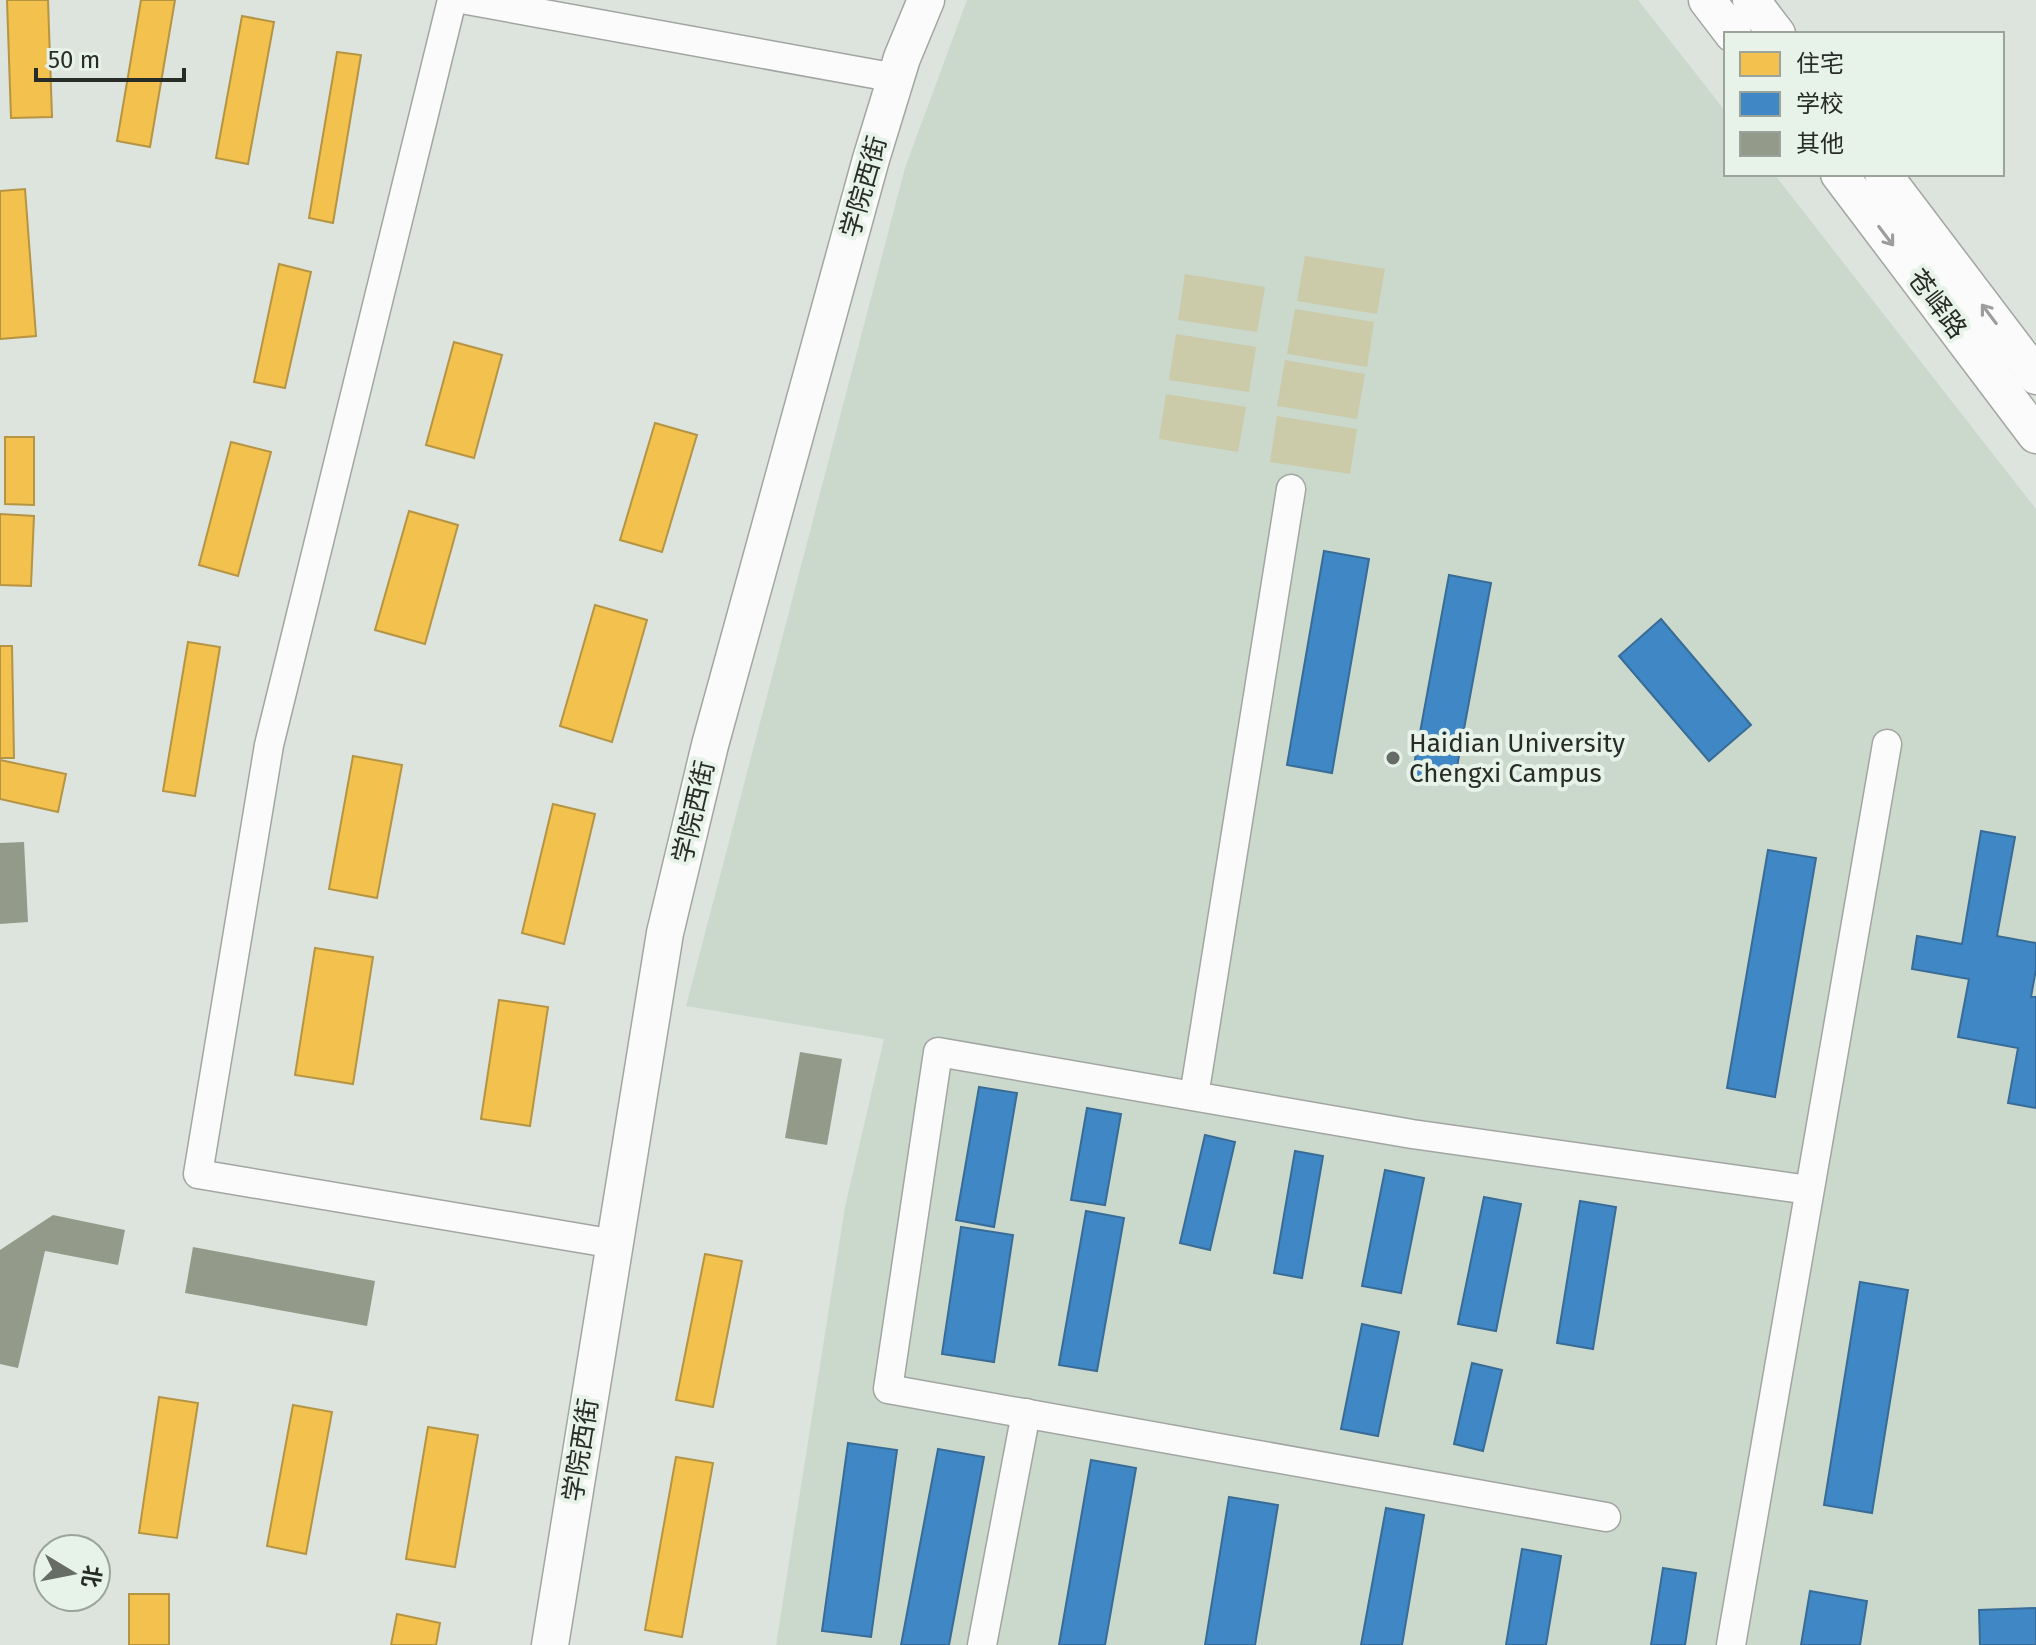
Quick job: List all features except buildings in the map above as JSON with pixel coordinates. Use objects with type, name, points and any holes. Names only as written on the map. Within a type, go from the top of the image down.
[{"type":"main road","name":"学院西街","points":[[886,76],[904,0]]},
{"type":"main road","name":"学院西街","points":[[550,1645],[645,929],[687,755],[847,168],[886,76],[926,0]]},
{"type":"main road","points":[[1707,0],[1731,32]]},
{"type":"main road","points":[[1751,0],[1775,32]]},
{"type":"main road","name":"苍峄路","points":[[1841,176],[2036,435]]},
{"type":"main road","name":"苍峄路","points":[[1885,176],[2036,376]]},
{"type":"main road","name":"学院西街","points":[[530,1645],[604,1243]]},
{"type":"street","points":[[452,0],[269,745],[198,1174],[604,1243]]},
{"type":"street","points":[[467,0],[886,76]]},
{"type":"street","points":[[1194,1096],[1291,489]]},
{"type":"street","points":[[1731,1645],[1887,744]]},
{"type":"street","points":[[1606,1517],[888,1389],[938,1052],[1412,1134],[1809,1190]]},
{"type":"street","points":[[982,1645],[1026,1413]]},
{"type":"shaded area","name":"Haidian University Chengxi Campus","points":[[967,0],[1638,0],[1724,109],[1724,176],[1776,176],[2036,509],[2036,1645],[776,1645],[845,1207],[884,1039],[686,1006],[905,168]]},
{"type":"green space","points":[[1305,256],[1385,269],[1377,314],[1297,301]]},
{"type":"green space","points":[[1185,274],[1265,287],[1257,332],[1178,320]]},
{"type":"green space","points":[[1295,309],[1374,322],[1367,367],[1287,354]]},
{"type":"green space","points":[[1176,334],[1256,347],[1249,392],[1169,380]]},
{"type":"green space","points":[[1285,360],[1365,374],[1357,419],[1277,406]]},
{"type":"green space","points":[[1166,394],[1246,407],[1238,452],[1159,439]]},
{"type":"green space","points":[[1277,416],[1357,429],[1350,474],[1270,462]]},
{"type":"place","name":"Haidian University Chengxi Campus","points":[[1393,758]]}]
